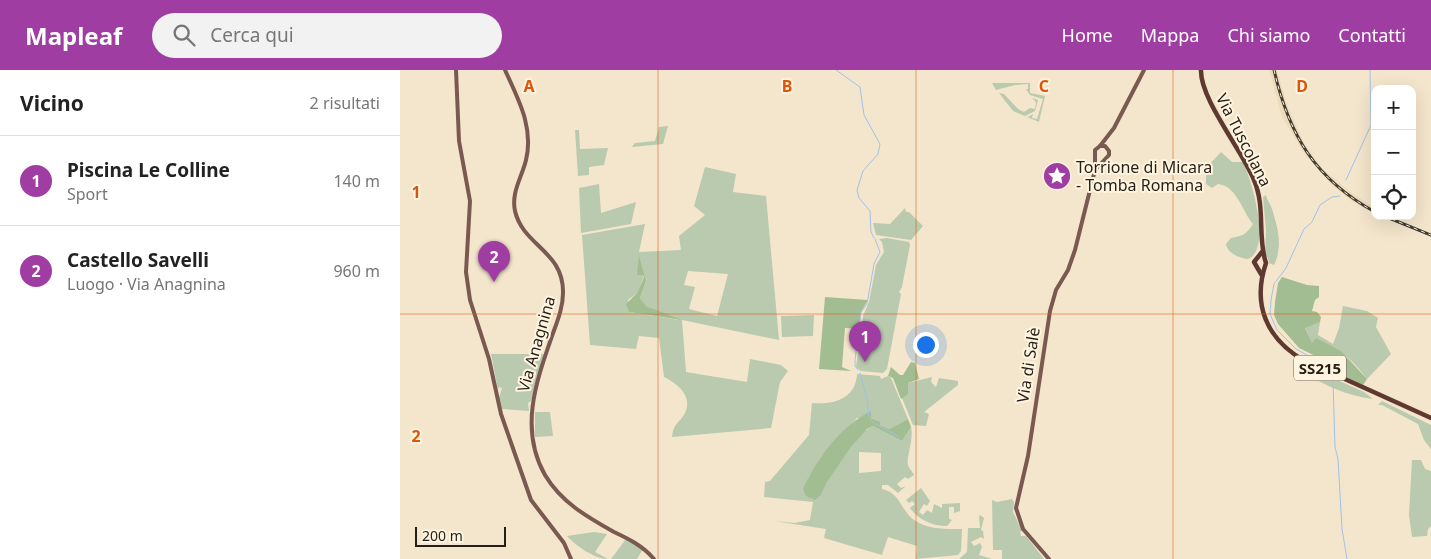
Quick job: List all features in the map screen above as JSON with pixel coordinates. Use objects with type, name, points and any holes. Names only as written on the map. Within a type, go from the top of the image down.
[{"type":"main road","name":"Via Anagnina","points":[[456,70],[459,141],[470,198],[466,270],[470,300],[489,359],[501,414],[532,502],[564,543],[571,559]]},
{"type":"main road","name":"Via Anagnina","points":[[505,70],[524,111],[528,136],[526,158],[515,193],[516,213],[524,230],[554,261],[560,273],[563,289],[561,308],[532,402],[531,426],[537,456],[546,476],[567,502],[636,542],[654,559]]},
{"type":"main road","points":[[1106,158],[1100,159],[1095,154],[1095,150],[1113,130],[1144,70]]},
{"type":"main road","name":"Via Tuscolana","points":[[1201,70],[1205,90],[1255,183],[1262,208],[1262,252]]},
{"type":"main road","points":[[1095,170],[1106,158],[1108,148],[1100,146]]},
{"type":"main road","name":"Via di Salè","points":[[1049,559],[1022,528],[1017,513],[1017,501],[1028,456],[1049,315],[1056,289],[1066,272],[1074,252],[1095,170],[1095,154]]},
{"type":"main road","points":[[1262,252],[1265,260],[1261,274],[1254,262],[1262,252]]},
{"type":"main road","points":[[1257,258],[1265,260]]},
{"type":"main road","points":[[1256,268],[1263,268]]},
{"type":"main road","name":"SS215","points":[[1261,274],[1261,303],[1265,317],[1274,334],[1286,348],[1308,363],[1431,418]]},
{"type":"shaded area","points":[[1269,70],[1277,70],[1288,108],[1305,145],[1323,169],[1349,191],[1371,205],[1371,212],[1350,200],[1333,186],[1306,156],[1282,117]]},
{"type":"green space","points":[[992,83],[1030,83],[1030,93],[1045,96],[1039,122],[1013,111],[999,93],[1004,94],[1018,109],[1024,112],[1030,108],[1035,109],[1036,102],[1032,98],[1038,100],[1035,111],[1025,116],[1028,117],[1033,114],[1032,118],[1037,119],[1043,99],[1030,95],[1026,89],[1028,89],[1028,84],[996,90]]},
{"type":"green space","points":[[668,126],[663,144],[632,147],[635,143],[655,141],[659,127]]},
{"type":"green space","points":[[575,130],[579,130],[580,149],[608,148],[604,165],[589,167],[589,175],[578,176]]},
{"type":"green space","points":[[1221,152],[1232,162],[1243,162],[1255,198],[1258,214],[1259,242],[1255,253],[1248,259],[1234,255],[1226,244],[1231,238],[1246,233],[1253,224],[1230,189],[1218,184],[1212,188],[1206,184],[1206,168]]},
{"type":"green space","points":[[705,167],[736,174],[733,192],[766,196],[779,340],[682,320],[686,372],[747,382],[750,359],[781,365],[788,371],[780,382],[771,428],[672,437],[675,426],[685,413],[687,401],[683,391],[664,377],[659,338],[639,336],[636,349],[590,345],[582,235],[645,224],[639,252],[681,250],[679,236],[705,215],[694,206]],"holes":[[[688,271],[728,274],[717,316],[689,309],[695,287],[684,285]],[[644,276],[646,281],[640,298],[646,306],[679,320],[629,312],[628,300],[637,293]]]},
{"type":"green space","points":[[599,184],[601,213],[636,202],[631,224],[581,233],[579,188]]},
{"type":"green space","points":[[1266,195],[1279,237],[1277,258],[1274,265],[1269,263],[1265,254],[1266,230],[1263,197]]},
{"type":"green space","points":[[905,208],[906,212],[909,212],[923,226],[911,240],[876,235],[873,223],[890,224]]},
{"type":"green space","points":[[887,238],[909,242],[910,245],[902,287],[899,292],[901,294],[887,369],[883,373],[861,371],[856,367],[863,316],[869,302],[876,265],[884,252],[882,242],[879,239]]},
{"type":"green space","points":[[639,256],[644,275],[637,275]]},
{"type":"green space","points":[[645,276],[646,281],[640,298],[646,306],[682,320],[629,312],[626,304],[637,293]]},
{"type":"green space","points":[[1282,277],[1307,285],[1319,286],[1319,297],[1315,300],[1312,311],[1317,312],[1321,317],[1320,322],[1305,328],[1312,343],[1316,338],[1341,351],[1367,379],[1363,385],[1335,372],[1332,364],[1299,348],[1278,324],[1274,315],[1275,302],[1278,283]]},
{"type":"green space","points":[[825,297],[868,300],[861,312],[859,329],[845,328],[842,367],[851,371],[819,369]]},
{"type":"green space","points":[[1343,306],[1367,311],[1378,318],[1376,327],[1391,354],[1367,379],[1344,354],[1329,347],[1312,344],[1305,327],[1320,322],[1318,335],[1333,344],[1339,328]]},
{"type":"green space","points":[[814,315],[813,336],[782,337],[781,316]]},
{"type":"green space","points":[[491,354],[544,354],[531,401],[528,403],[529,411],[502,409],[499,398],[502,388],[499,387],[498,390]]},
{"type":"green space","points":[[911,362],[915,363],[919,379],[908,383],[908,394],[901,399],[893,378],[888,376],[891,367],[900,375],[903,375]]},
{"type":"green space","points":[[1304,365],[1364,392],[1373,399],[1345,393],[1327,385],[1302,372]]},
{"type":"green space","points":[[857,374],[880,376],[881,379],[888,376],[891,378],[908,419],[889,429],[880,425],[881,422],[871,418],[857,418],[821,457],[808,478],[821,495],[842,456],[865,431],[873,426],[902,441],[911,427],[912,437],[908,466],[914,475],[908,479],[905,477],[897,484],[901,488],[906,486],[898,493],[888,485],[882,485],[882,489],[893,494],[914,520],[926,526],[962,529],[961,551],[958,555],[916,559],[917,546],[888,537],[882,555],[824,538],[826,529],[774,521],[795,523],[810,520],[813,502],[764,497],[765,482],[770,481],[809,435],[812,403],[828,403],[842,399],[848,395],[856,383]],"holes":[[[859,452],[881,453],[881,471],[859,473]]]},
{"type":"green space","points":[[932,377],[931,382],[936,387],[939,378],[958,381],[958,385],[924,412],[929,414],[926,426],[913,425],[902,398],[907,394],[908,383]]},
{"type":"green space","points":[[1382,401],[1431,425],[1431,449],[1424,440],[1418,424],[1382,405],[1378,405]]},
{"type":"green space","points":[[871,411],[871,418],[881,422],[880,425],[889,429],[908,419],[911,427],[902,441],[873,426],[867,429],[850,448],[827,482],[821,495],[815,500],[806,496],[803,489],[815,466],[831,444],[850,425]]},
{"type":"green space","points":[[535,412],[550,412],[553,436],[535,437]]},
{"type":"green space","points":[[1412,460],[1421,460],[1425,469],[1431,471],[1431,526],[1428,529],[1427,536],[1412,537],[1409,515]]},
{"type":"green space","points":[[921,488],[930,501],[927,506],[924,504],[919,512],[923,515],[927,510],[932,513],[934,504],[942,508],[942,504],[960,503],[960,511],[954,513],[954,507],[949,507],[949,519],[952,520],[947,526],[926,522],[910,508],[915,504],[912,501],[909,503],[906,500]]},
{"type":"green space","points":[[1012,499],[1014,502],[1013,512],[1022,531],[1020,532],[1021,536],[1026,536],[1044,559],[1002,559],[1002,550],[993,550],[992,500],[997,502]]},
{"type":"green space","points":[[980,515],[984,518],[981,530],[983,531],[984,539],[981,537],[971,542],[974,546],[980,543],[982,547],[979,555],[992,559],[959,559],[967,552],[968,528],[980,528]]},
{"type":"green space","points":[[594,532],[607,534],[595,552],[608,559],[591,554],[567,536]]},
{"type":"green space","points":[[626,539],[643,549],[637,559],[611,559]]},
{"type":"waterway","points":[[836,70],[860,87],[864,115],[880,144],[878,154],[863,171],[857,190],[859,198],[870,211],[871,232],[874,238]]},
{"type":"waterway","points":[[1346,180],[1371,125],[1370,70]]},
{"type":"waterway","points":[[1330,368],[1296,349],[1277,330],[1270,314],[1274,284],[1286,268],[1304,229],[1312,222],[1320,205],[1332,197],[1340,196]]},
{"type":"waterway","points":[[858,370],[855,366],[855,360],[861,312],[867,304],[874,264],[880,252],[875,239]]},
{"type":"waterway","points":[[860,373],[867,399],[869,418],[874,423],[899,437]]},
{"type":"waterway","points":[[1333,381],[1335,447],[1338,459],[1342,529],[1347,559]]},
{"type":"railway","points":[[1274,70],[1288,115],[1308,153],[1336,185],[1371,210]]},
{"type":"railway","points":[[1394,220],[1431,235]]},
{"type":"place","name":"Torrione di Micara - Tomba Romana","points":[[1057,176]]},
{"type":"place","name":"Castello Savelli","points":[[494,282]]},
{"type":"place","name":"Piscina Le Colline","points":[[865,362]]}]
